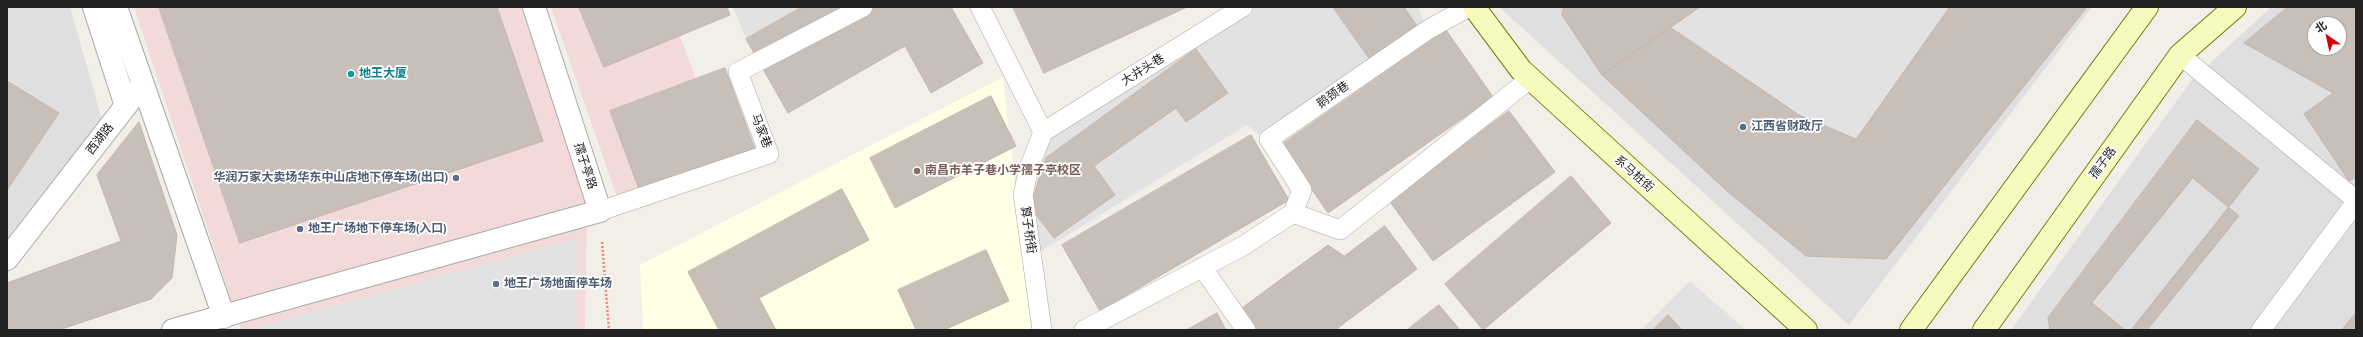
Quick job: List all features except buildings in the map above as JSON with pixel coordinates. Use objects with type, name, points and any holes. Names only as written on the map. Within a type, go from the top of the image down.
[{"type":"main road","name":"系马桩街","points":[[1474,7],[1521,70],[1530,79],[1806,330]]},
{"type":"main road","name":"孺子路","points":[[1984,330],[2180,55],[2235,7]]},
{"type":"main road","points":[[1911,330],[2142,9]]},
{"type":"street","points":[[94,7],[126,106]]},
{"type":"street","points":[[116,7],[224,317]]},
{"type":"street","name":"孺子亭路","points":[[534,7],[600,211]]},
{"type":"street","name":"西湖路","points":[[7,259],[142,85]]},
{"type":"street","points":[[173,330],[600,211]]},
{"type":"lane","name":"马家巷","points":[[600,211],[769,154],[738,72],[863,7]]},
{"type":"lane","points":[[980,7],[1043,132]]},
{"type":"lane","name":"大井头巷","points":[[1043,132],[1243,7]]},
{"type":"lane","name":"鹅颈巷","points":[[1293,213],[1302,190],[1269,139],[1429,30],[1470,7]]},
{"type":"lane","points":[[2180,55],[2356,201],[2261,330]]},
{"type":"lane","points":[[1084,330],[1243,246],[1293,213],[1340,230],[1530,79]]},
{"type":"lane","name":"算子桥街","points":[[1042,330],[1023,194],[1029,168],[1043,132]]},
{"type":"lane","points":[[1202,267],[1246,330]]},
{"type":"path","points":[[600,211],[609,330]]},
{"type":"shaded area","points":[[7,7],[70,7],[102,120],[7,244]]},
{"type":"shaded area","points":[[134,7],[521,7],[587,201],[585,330],[241,330]]},
{"type":"shaded area","points":[[551,7],[669,7],[728,164],[618,200]]},
{"type":"shaded area","points":[[733,7],[802,7],[746,39]]},
{"type":"shaded area","points":[[1255,7],[1418,7],[1425,25],[1262,137],[1247,125],[1038,253],[1027,193],[1048,136]]},
{"type":"shaded area","points":[[1499,7],[2092,7],[1849,325]]},
{"type":"shaded area","points":[[1700,7],[1950,7],[1856,139],[1799,115],[1670,27]]},
{"type":"shaded area","points":[[2271,7],[2356,7],[2356,330],[2011,330],[2191,81]]},
{"type":"shaded area","name":"南昌市羊子巷小学孺子亭校区","points":[[1003,77],[1031,330],[643,330],[640,265]]},
{"type":"shaded area","name":"地王广场地面停车场","points":[[578,238],[575,330],[251,330],[251,329]]},
{"type":"shaded area","points":[[1690,281],[1746,330],[1641,330]]},
{"type":"place","name":"地王大厦","points":[[351,74]]},
{"type":"place","name":"江西省财政厅","points":[[1743,127]]},
{"type":"place","name":"南昌市羊子巷小学孺子亭校区","points":[[917,171]]},
{"type":"place","name":"华润万家大卖场华东中山店地下停车场(出口)","points":[[456,178]]},
{"type":"place","name":"地王广场地下停车场(入口)","points":[[300,229]]},
{"type":"place","name":"地王广场地面停车场","points":[[496,284]]}]
